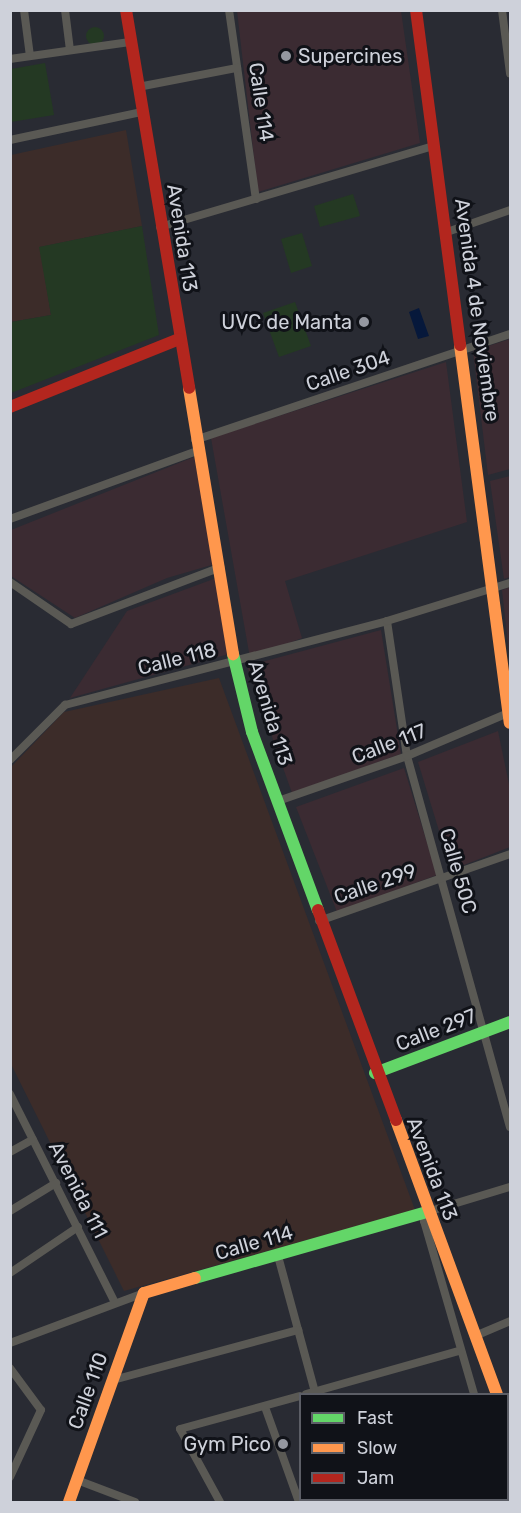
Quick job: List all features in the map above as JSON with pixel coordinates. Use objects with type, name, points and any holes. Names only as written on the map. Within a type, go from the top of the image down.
[{"type":"main road","name":"Avenida 113","points":[[126,10],[196,445],[221,567],[234,662],[319,921],[496,1393]]},
{"type":"main road","name":"Avenida 4 de Noviembre","points":[[416,10],[510,715]]},
{"type":"main road","points":[[10,407],[179,339]]},
{"type":"main road","name":"Calle 297","points":[[375,1073],[510,1022]]},
{"type":"main road","name":"Calle 114","points":[[144,1293],[428,1212]]},
{"type":"main road","name":"Calle 110","points":[[69,1503],[144,1293]]},
{"type":"street","points":[[24,10],[30,57]]},
{"type":"street","points":[[65,10],[70,50]]},
{"type":"street","name":"Calle 114","points":[[229,10],[256,199]]},
{"type":"street","points":[[502,10],[510,73]]},
{"type":"street","points":[[10,59],[130,42]]},
{"type":"street","points":[[138,87],[237,68]]},
{"type":"street","points":[[10,140],[142,112]]},
{"type":"street","points":[[160,227],[435,146]]},
{"type":"street","points":[[447,232],[510,210]]},
{"type":"street","name":"Calle 304","points":[[10,519],[196,445],[510,334]]},
{"type":"street","points":[[10,582],[71,624],[221,567]]},
{"type":"street","name":"Calle 118","points":[[10,760],[65,705],[387,621],[510,583]]},
{"type":"street","name":"Calle 50C","points":[[387,621],[406,756],[444,878],[483,1033],[510,1127]]},
{"type":"street","name":"Calle 117","points":[[278,801],[406,756],[510,715]]},
{"type":"street","name":"Calle 299","points":[[319,921],[510,854]]},
{"type":"street","name":"Avenida 111","points":[[10,1094],[114,1301]]},
{"type":"street","points":[[10,1152],[33,1139]]},
{"type":"street","points":[[10,1211],[56,1183]]},
{"type":"street","name":"Calle 114","points":[[428,1212],[510,1187]]},
{"type":"street","points":[[428,1212],[424,1230],[473,1393]]},
{"type":"street","points":[[10,1273],[78,1227]]},
{"type":"street","points":[[278,1256],[317,1393],[459,1351]]},
{"type":"street","name":"Calle 114","points":[[10,1343],[114,1301],[144,1293]]},
{"type":"street","points":[[475,1336],[510,1321]]},
{"type":"street","points":[[113,1380],[298,1330]]},
{"type":"street","points":[[10,1368],[39,1403],[40,1420],[10,1477]]},
{"type":"street","points":[[220,1503],[180,1429],[299,1396]]},
{"type":"street","points":[[265,1407],[299,1503]]},
{"type":"street","points":[[77,1480],[135,1503]]},
{"type":"shaded area","points":[[237,11],[401,11],[420,143],[258,192]]},
{"type":"shaded area","points":[[126,130],[142,226],[40,247],[51,315],[11,322],[11,155]]},
{"type":"shaded area","points":[[510,339],[510,469],[488,475],[473,351]]},
{"type":"shaded area","points":[[446,362],[467,522],[285,581],[302,638],[250,658],[211,438]]},
{"type":"shaded area","points":[[194,457],[215,564],[167,578],[75,618],[11,576],[11,530]]},
{"type":"shaded area","points":[[510,476],[510,577],[504,579],[490,481]]},
{"type":"shaded area","points":[[219,577],[229,654],[70,698],[127,611]]},
{"type":"shaded area","points":[[510,587],[510,662],[502,590]]},
{"type":"shaded area","points":[[381,630],[401,754],[292,793],[247,666]]},
{"type":"shaded area","points":[[219,678],[415,1210],[124,1291],[11,1064],[11,767],[64,712]]},
{"type":"shaded area","points":[[498,731],[510,789],[510,847],[451,870],[418,762]]},
{"type":"shaded area","points":[[404,768],[437,875],[337,912],[296,807]]},
{"type":"green space","points":[[95,27],[101,30],[104,36],[101,42],[95,45],[89,42],[86,36],[89,30]]},
{"type":"green space","points":[[45,63],[54,115],[11,122],[11,69]]},
{"type":"green space","points":[[353,194],[360,216],[320,227],[314,206]]},
{"type":"green space","points":[[142,226],[159,335],[11,393],[11,322],[51,315],[39,247]]},
{"type":"green space","points":[[302,233],[312,266],[291,273],[281,239]]},
{"type":"green space","points":[[295,302],[311,346],[279,357],[263,313]]},
{"type":"water","points":[[419,308],[429,336],[418,339],[409,312]]},
{"type":"traffic: fast","points":[[233,654],[252,732],[318,910]]},
{"type":"traffic: fast","points":[[375,1073],[510,1022]]},
{"type":"traffic: fast","points":[[195,1278],[427,1212]]},
{"type":"traffic: slow","points":[[460,345],[510,723]]},
{"type":"traffic: slow","points":[[189,388],[233,654]]},
{"type":"traffic: slow","points":[[396,1120],[497,1393]]},
{"type":"traffic: slow","points":[[69,1502],[144,1293],[195,1278]]},
{"type":"traffic: slow","points":[[509,1426],[510,1430]]},
{"type":"traffic: jam","points":[[126,10],[189,388]]},
{"type":"traffic: jam","points":[[416,10],[460,345]]},
{"type":"traffic: jam","points":[[10,407],[179,339]]},
{"type":"traffic: jam","points":[[318,910],[396,1120]]},
{"type":"place","name":"Supercines","points":[[286,56]]},
{"type":"place","name":"UVC de Manta","points":[[364,322]]},
{"type":"place","name":"Gym Pico","points":[[283,1444]]}]
